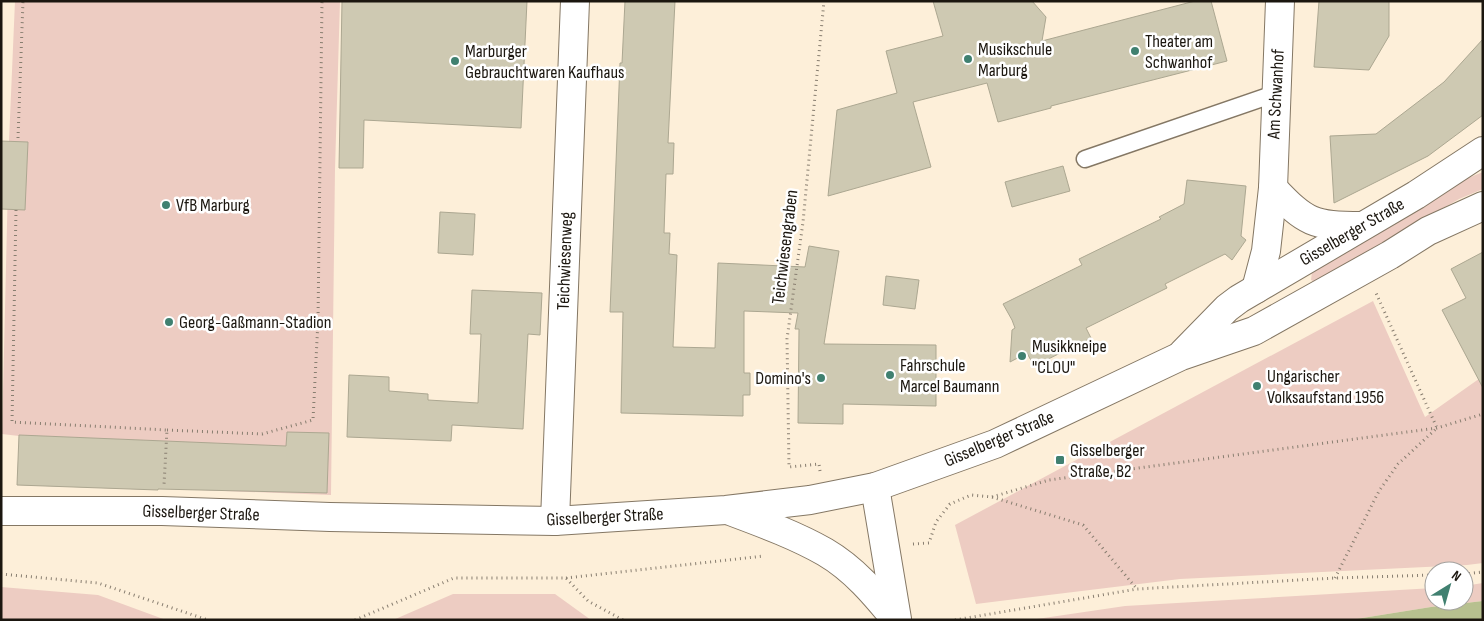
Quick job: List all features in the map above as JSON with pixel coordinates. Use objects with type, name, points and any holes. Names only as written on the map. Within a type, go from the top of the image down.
[{"type":"main road","name":"Teichwiesenweg","points":[[555,521],[575,1]]},
{"type":"main road","name":"Am Schwanhof","points":[[1256,289],[1266,251],[1273,188],[1280,1]]},
{"type":"main road","name":"Gisselberger Straße","points":[[1181,356],[1227,308],[1416,195],[1483,151]]},
{"type":"main road","points":[[1273,188],[1291,207],[1306,219],[1329,226],[1362,226]]},
{"type":"main road","name":"Gisselberger Straße","points":[[1,511],[162,511],[555,521],[726,510],[810,500],[875,487],[923,471],[1020,433],[1181,356],[1254,331],[1365,269],[1428,231],[1483,206]]},
{"type":"main road","points":[[875,487],[897,620]]},
{"type":"main road","points":[[726,510],[802,540],[825,552],[864,583],[897,620]]},
{"type":"lane","points":[[1085,159],[1277,93]]},
{"type":"path","points":[[18,138],[23,1]]},
{"type":"path","points":[[16,210],[12,422],[262,434],[313,420],[318,320],[322,1]]},
{"type":"path","name":"Teichwiesengraben","points":[[819,464],[789,466],[787,339],[803,222],[824,1]]},
{"type":"path","points":[[1365,269],[1437,428]]},
{"type":"path","points":[[992,496],[1049,480],[1437,428],[1483,414]]},
{"type":"path","points":[[1335,578],[1379,491],[1398,464],[1437,428]]},
{"type":"path","points":[[162,511],[167,430]]},
{"type":"path","points":[[929,543],[936,522],[950,504],[971,495],[992,496],[1083,525],[1137,589]]},
{"type":"path","points":[[355,620],[454,578],[566,578],[770,555]]},
{"type":"path","points":[[1,574],[98,583],[208,620]]},
{"type":"path","points":[[955,620],[1137,589],[1335,578],[1424,575]]},
{"type":"path","points":[[566,578],[588,600],[624,620]]},
{"type":"shaded area","name":"VfB Marburg","points":[[15,1],[340,1],[335,169],[331,495],[174,489],[160,441],[158,490],[17,485],[19,436],[2,434],[9,141]]},
{"type":"shaded area","points":[[1483,172],[1483,189],[1459,199],[1315,282],[1311,280],[1312,272],[1463,180]]},
{"type":"shaded area","points":[[1373,301],[1425,417],[1483,376],[1483,563],[1474,564],[1474,561],[1424,561],[1424,567],[1180,579],[976,604],[955,525]]},
{"type":"shaded area","points":[[1483,583],[1483,601],[1474,602],[1474,584]]},
{"type":"shaded area","points":[[1,587],[98,595],[166,620],[1,620]]},
{"type":"shaded area","points":[[1424,589],[1424,608],[1350,620],[1030,620],[1125,606]]},
{"type":"shaded area","points":[[453,594],[555,594],[591,620],[393,620]]},
{"type":"shaded area","points":[[1483,601],[1483,620],[1350,620],[1424,608],[1424,611],[1474,611],[1474,602]]},
{"type":"building","name":"Marburger Gebrauchtwaren Kaufhaus","points":[[342,1],[527,1],[521,128],[364,120],[363,168],[339,168]]},
{"type":"building","points":[[625,1],[675,1],[668,143],[674,143],[673,174],[666,174],[664,233],[670,233],[669,254],[677,255],[673,347],[715,348],[718,263],[805,267],[809,246],[839,251],[824,344],[936,345],[936,406],[843,404],[843,424],[798,423],[799,329],[795,329],[798,313],[744,311],[744,373],[750,373],[750,395],[743,395],[743,416],[621,413],[623,312],[610,312],[620,63],[622,63]]},
{"type":"building","points":[[933,1],[1032,1],[1046,17],[1042,41],[1195,1],[1211,1],[1227,61],[1051,106],[1051,108],[998,122],[987,83],[913,102],[931,167],[828,196],[837,110],[897,93],[886,51],[943,36]]},
{"type":"building","points":[[1319,1],[1389,1],[1389,36],[1369,70],[1314,67]]},
{"type":"building","points":[[1483,39],[1483,115],[1428,156],[1334,203],[1330,136],[1376,134],[1444,82]]},
{"type":"building","points":[[1,141],[28,142],[25,210],[1,209]]},
{"type":"building","points":[[1063,166],[1070,191],[1012,207],[1005,182]]},
{"type":"building","points":[[1187,180],[1246,186],[1241,236],[1246,240],[1232,260],[1225,254],[1165,284],[1167,288],[1086,328],[1091,338],[1034,366],[1027,353],[1010,362],[1012,330],[1015,328],[1003,304],[1082,265],[1079,259],[1161,219],[1159,217],[1184,204]]},
{"type":"building","points":[[440,212],[475,214],[473,255],[438,253]]},
{"type":"building","points":[[1483,252],[1483,388],[1442,310],[1466,298],[1451,269]]},
{"type":"building","points":[[886,276],[919,280],[915,309],[883,305]]},
{"type":"building","points":[[472,290],[542,293],[540,335],[528,334],[523,429],[452,425],[451,441],[347,437],[349,375],[389,377],[389,391],[428,394],[428,400],[478,403],[481,334],[470,334]]},
{"type":"building","points":[[287,432],[329,433],[327,493],[17,485],[19,435],[286,446]]},
{"type":"place","name":"Theater am Schwanhof","points":[[1135,51]]},
{"type":"place","name":"Musikschule Marburg","points":[[968,59]]},
{"type":"place","name":"Marburger Gebrauchtwaren Kaufhaus","points":[[455,61]]},
{"type":"place","name":"VfB Marburg","points":[[166,205]]},
{"type":"place","name":"Georg-Gaßmann-Stadion","points":[[169,322]]},
{"type":"place","name":"Musikkneipe \"CLOU\"","points":[[1022,356]]},
{"type":"place","name":"Fahrschule Marcel Baumann","points":[[890,375]]},
{"type":"place","name":"Domino's","points":[[821,378]]},
{"type":"place","name":"Ungarischer Volksaufstand 1956","points":[[1257,386]]},
{"type":"place","name":"Gisselberger Straße, B2","points":[[1060,460]]}]
